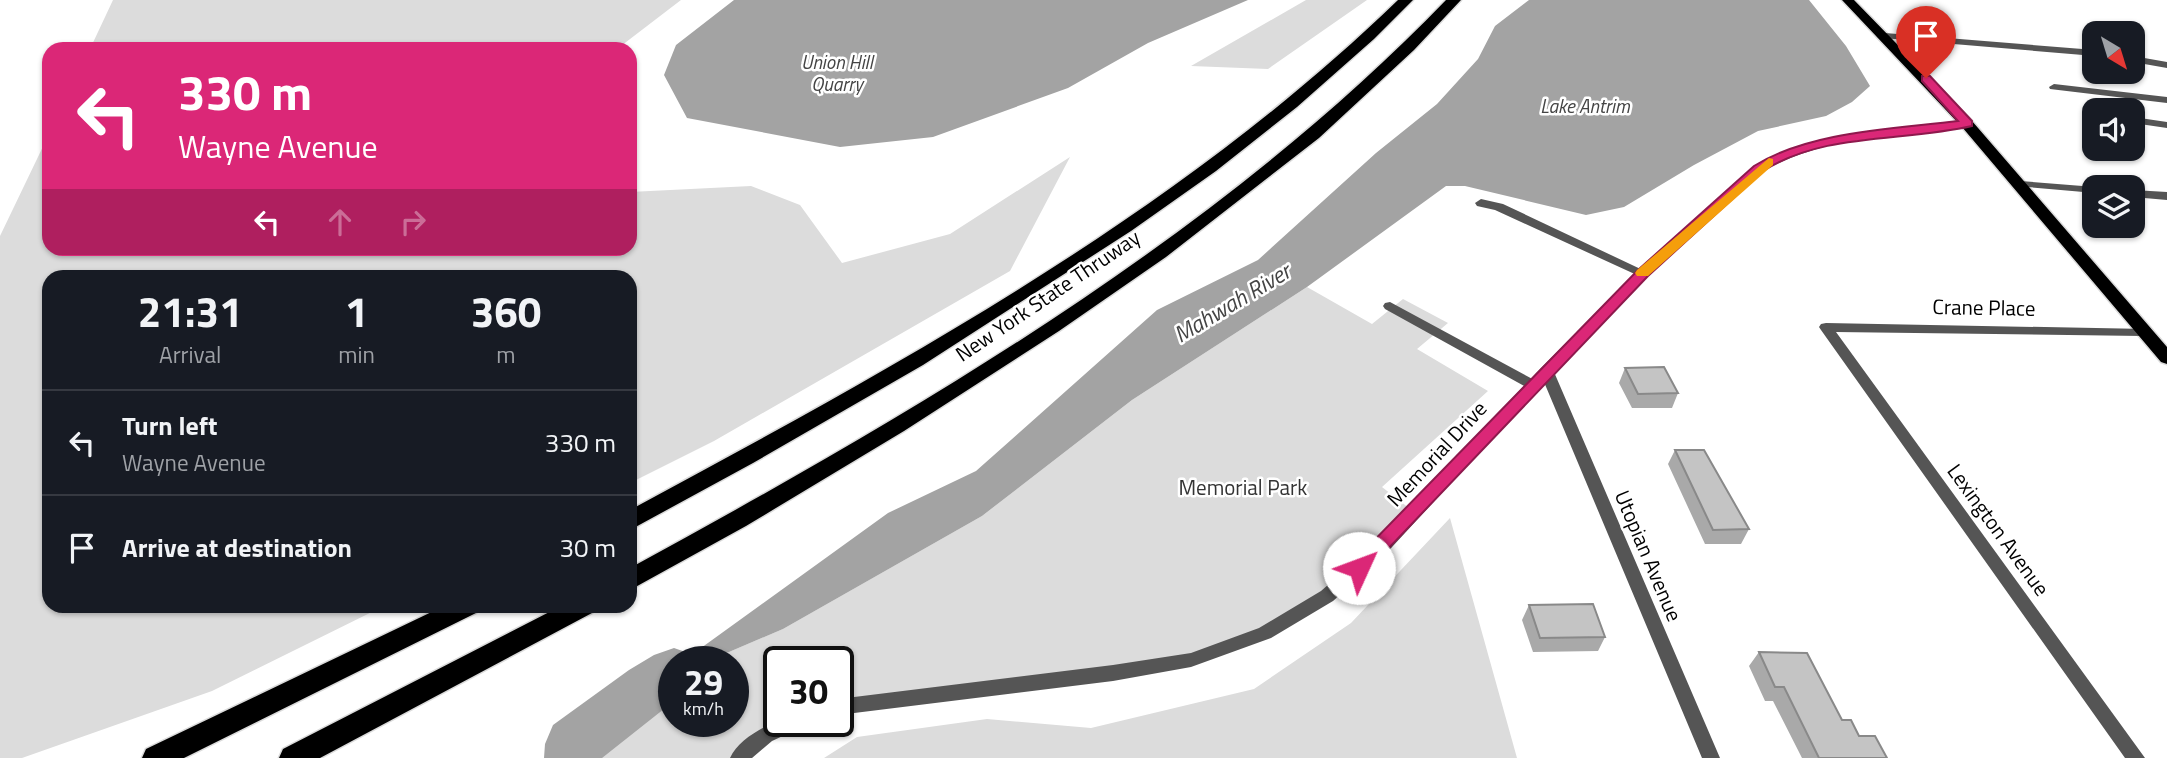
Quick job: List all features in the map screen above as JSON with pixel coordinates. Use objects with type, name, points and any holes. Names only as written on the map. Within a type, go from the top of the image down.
[{"type":"highway","name":"New York State Thruway","points":[[637,517],[871,387],[1006,305],[1127,226],[1195,179],[1303,95],[1347,58],[1406,0]]},
{"type":"highway","name":"New York State Thruway","points":[[637,576],[897,425],[1023,345],[1167,248],[1236,197],[1343,109],[1387,70],[1454,0]]},
{"type":"highway","points":[[156,758],[453,613]]},
{"type":"highway","points":[[293,758],[570,613]]},
{"type":"main road","points":[[1849,0],[1967,124],[2142,332],[2167,358]]},
{"type":"street","points":[[1885,36],[2082,52]]},
{"type":"street","points":[[2146,61],[2167,65]]},
{"type":"street","points":[[2054,86],[2167,100]]},
{"type":"street","points":[[2145,122],[2167,125]]},
{"type":"street","name":"Memorial Drive","points":[[854,705],[1191,660],[1265,633],[1327,596],[1375,554],[1533,384],[1643,273],[1759,169],[1777,157],[1856,138],[1967,124]]},
{"type":"street","points":[[2020,184],[2082,189]]},
{"type":"street","points":[[2145,194],[2167,196]]},
{"type":"street","points":[[1481,203],[1499,207],[1643,273]]},
{"type":"street","points":[[1390,306],[1533,384]]},
{"type":"street","name":"Crane Place","points":[[1826,327],[2142,332]]},
{"type":"street","name":"Lexington Avenue","points":[[1826,327],[2136,758]]},
{"type":"street","name":"Utopian Avenue","points":[[1546,371],[1711,758]]},
{"type":"street","points":[[740,758],[763,737]]},
{"type":"green space","points":[[113,0],[681,0],[626,42],[93,42]]},
{"type":"green space","points":[[1306,0],[1367,0],[1268,69],[1191,66]]},
{"type":"green space","points":[[42,149],[42,256],[637,256],[637,192],[751,186],[800,205],[842,263],[950,234],[1070,157],[1010,271],[714,441],[637,480],[637,270],[42,270],[42,613],[370,613],[212,691],[22,758],[0,758],[0,236]]},
{"type":"green space","name":"Memorial Park","points":[[1307,287],[1372,324],[1403,299],[1448,323],[1417,349],[1488,391],[1382,487],[1414,512],[1375,554],[1265,633],[1191,660],[854,705],[854,646],[763,646],[763,736],[739,758],[573,758],[574,744],[658,683],[658,737],[749,737],[749,646],[743,646],[783,629],[982,516],[1132,400]]},
{"type":"green space","points":[[1450,518],[1517,758],[824,758],[857,737],[987,719],[1091,728],[1254,689],[1351,623]]},
{"type":"water","name":"Union Hill Quarry","points":[[734,0],[1248,0],[1148,43],[1068,88],[933,137],[840,147],[687,118],[664,75],[676,45]]},
{"type":"water","name":"Lake Antrim","points":[[1529,0],[1809,0],[1846,46],[1870,86],[1852,102],[1826,116],[1758,131],[1624,207],[1586,215],[1465,186],[1446,186],[1307,287],[1132,400],[982,516],[783,629],[743,646],[704,646],[888,513],[976,471],[1157,310],[1258,260],[1376,153],[1437,104],[1478,59],[1495,26]]},
{"type":"building","points":[[1664,367],[1678,393],[1638,394],[1625,368]]},
{"type":"building","points":[[1675,450],[1704,450],[1749,529],[1713,530]]},
{"type":"building","points":[[1593,604],[1605,637],[1540,638],[1529,605]]},
{"type":"building","points":[[1759,652],[1807,653],[1842,720],[1851,720],[1859,736],[1875,736],[1887,758],[1819,758],[1784,687],[1775,687]]},
{"type":"waterway","name":"Mahwah River","points":[[573,758],[574,744],[658,682]]},
{"type":"slow traffic","points":[[1642,273],[1769,162]]},
{"type":"route","points":[[1359,568],[1643,273],[1759,169],[1777,157],[1803,148],[1856,138],[1967,124],[1926,78]]}]
